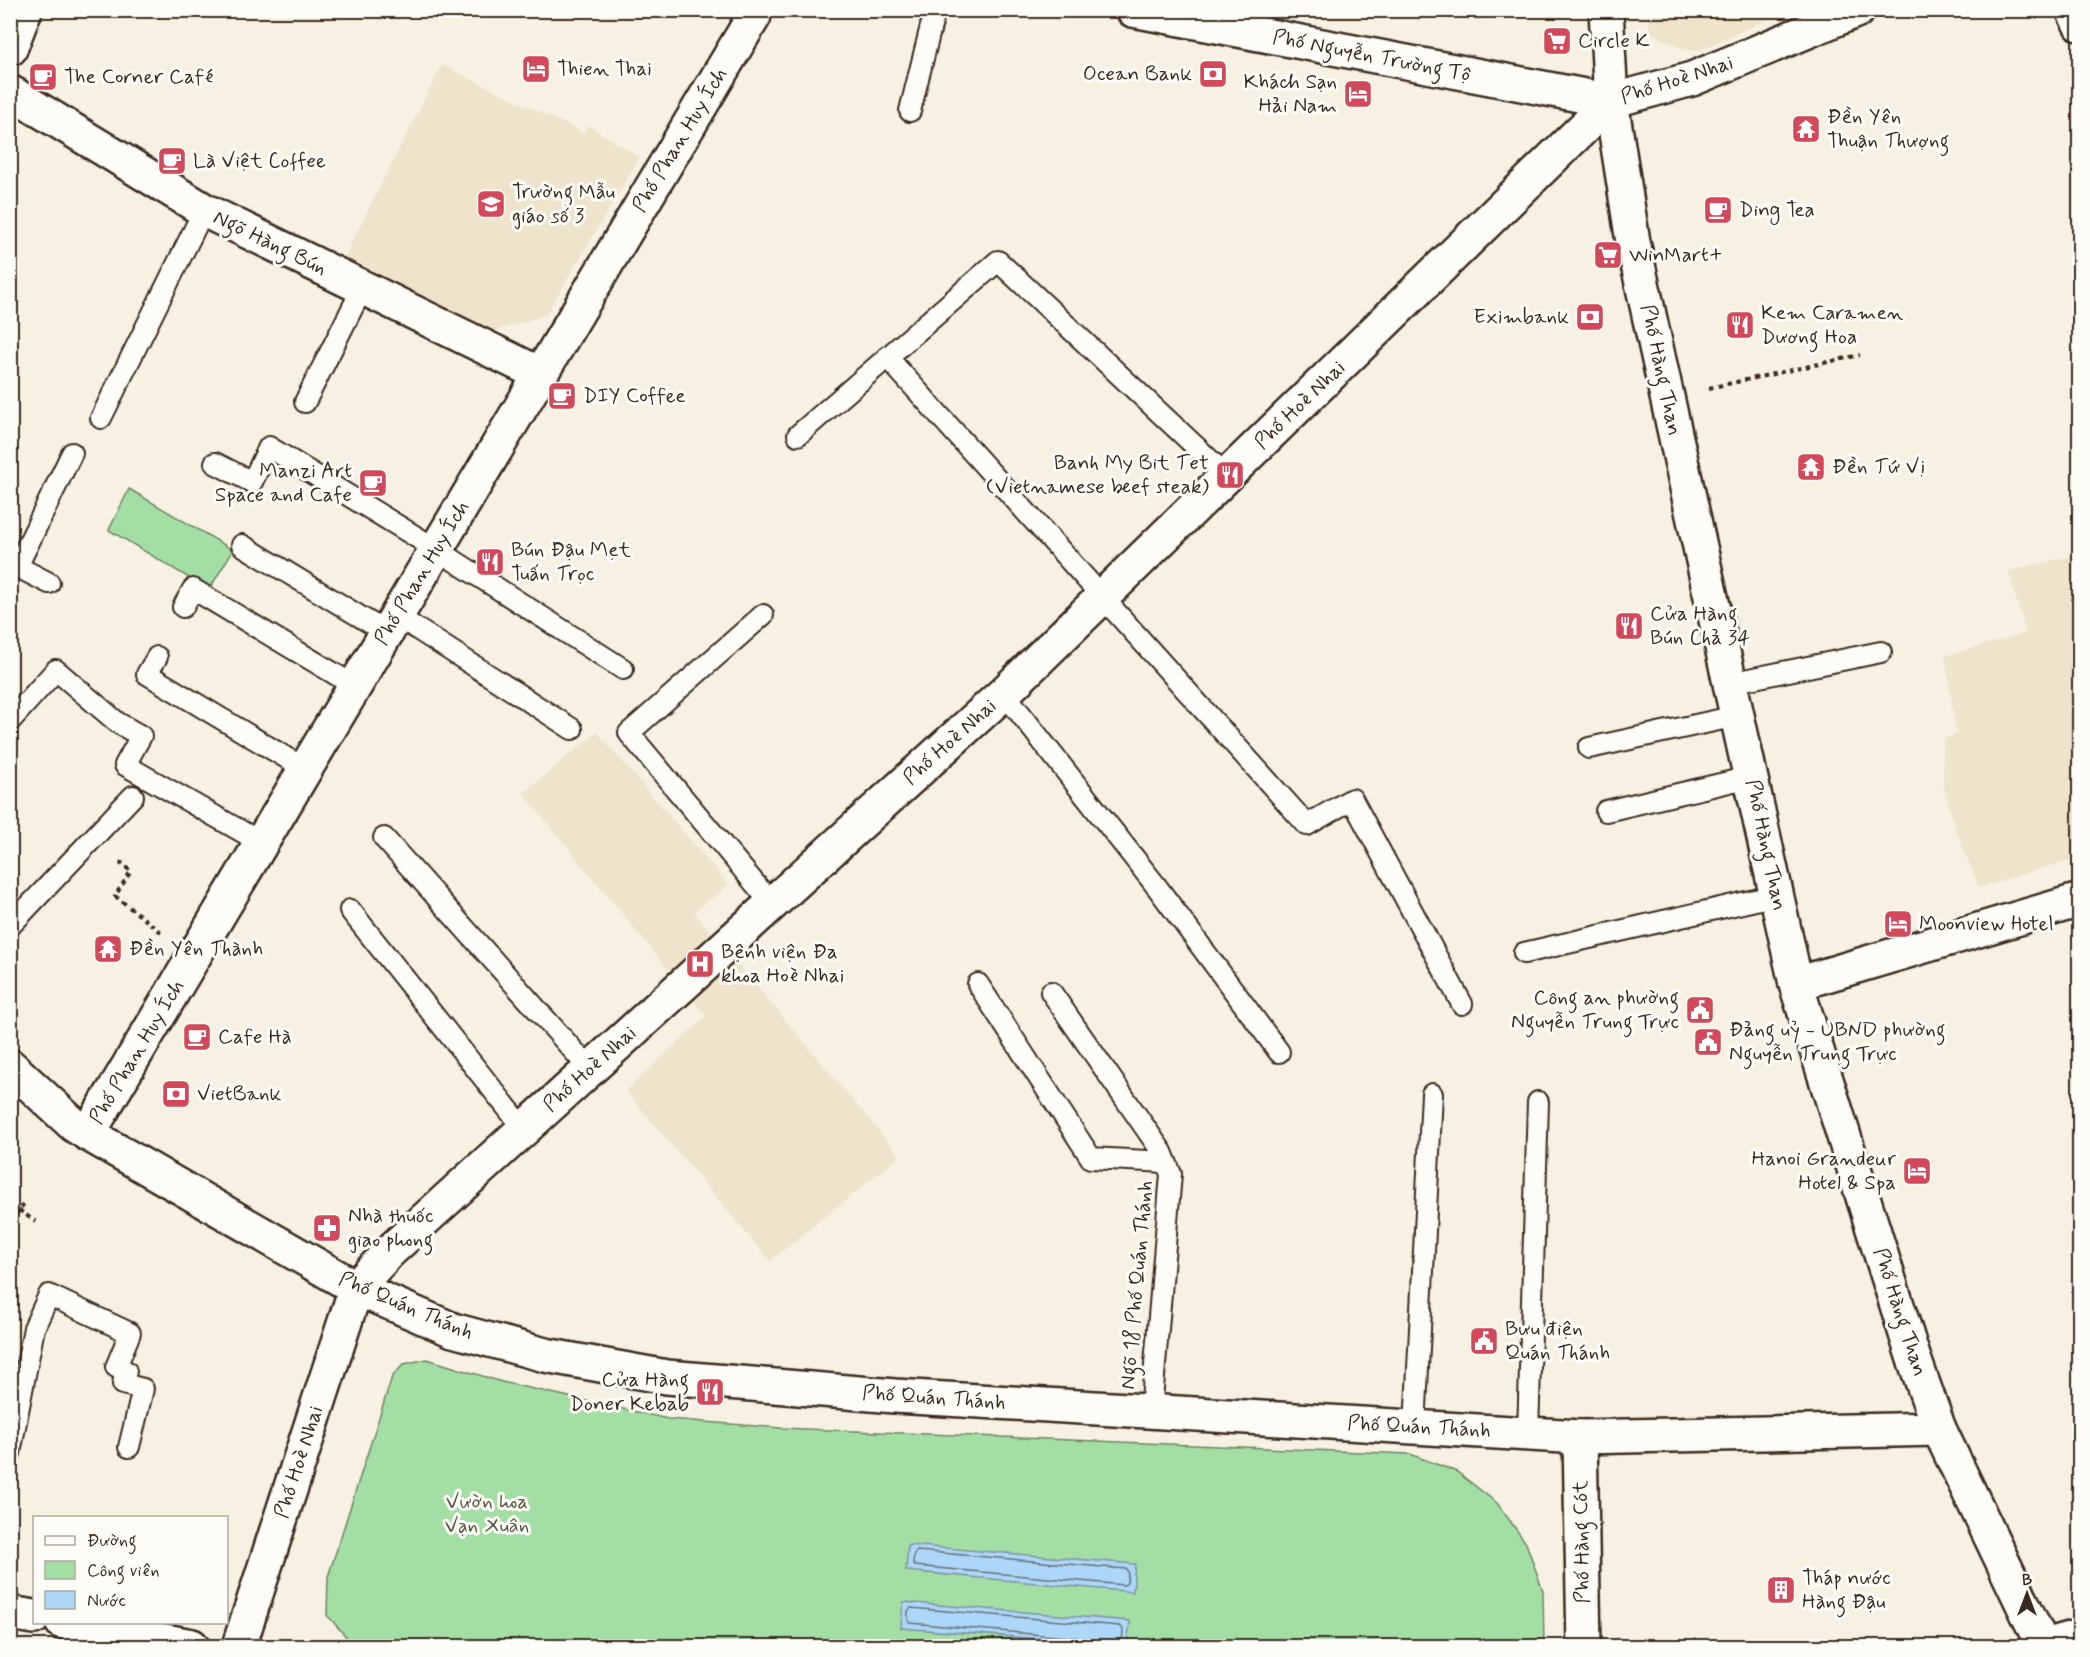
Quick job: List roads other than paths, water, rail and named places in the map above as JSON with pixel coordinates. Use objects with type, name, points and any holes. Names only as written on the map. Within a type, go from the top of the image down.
[{"type":"street","points":[[10,49],[25,10]]},
{"type":"street","name":"Phố Phan Huy Ích","points":[[88,1134],[754,16],[755,10]]},
{"type":"street","name":"Phố Nguyễn Trường Tộ","points":[[1133,10],[1611,101]]},
{"type":"street","name":"Phố Hàng Than","points":[[1606,10],[1611,101],[1633,242],[1796,984],[1913,1356],[1939,1429],[2044,1647]]},
{"type":"street","name":"Phố Hoè Nhai","points":[[239,1647],[356,1288],[389,1252],[1004,693],[1611,101],[1692,79],[1858,10]]},
{"type":"street","points":[[2073,10],[2079,24]]},
{"type":"street","name":"Ngõ Hàng Bún","points":[[10,92],[204,210],[540,374]]},
{"type":"street","points":[[1796,984],[2079,900]]},
{"type":"street","name":"Phố Quán Thánh","points":[[10,1066],[74,1125],[88,1134],[356,1288],[453,1330],[545,1355],[667,1377],[895,1396],[1580,1437],[1939,1429]]},
{"type":"street","name":"Phố Hàng Cót","points":[[1580,1437],[1584,1647]]},
{"type":"street","points":[[10,1613],[33,1617]]},
{"type":"street","points":[[67,1624],[192,1647]]},
{"type":"street","points":[[2044,1647],[2079,1636]]},
{"type":"lane","points":[[910,111],[935,10]]},
{"type":"lane","points":[[101,418],[204,210]]},
{"type":"lane","points":[[798,435],[998,261],[1227,476]]},
{"type":"lane","points":[[305,402],[363,287]]},
{"type":"lane","points":[[887,357],[1307,825],[1352,799],[1462,1004]]},
{"type":"lane","points":[[215,463],[252,482],[269,447],[436,549],[623,669]]},
{"type":"lane","points":[[49,583],[14,565],[72,453]]},
{"type":"lane","points":[[242,545],[392,624],[572,729]]},
{"type":"lane","points":[[183,607],[193,589],[355,686]]},
{"type":"lane","points":[[763,615],[629,733],[772,904]]},
{"type":"lane","points":[[1730,683],[1881,652]]},
{"type":"lane","points":[[157,657],[147,674],[305,769]]},
{"type":"lane","points":[[10,721],[56,670],[118,723],[141,736],[125,765],[261,843]]},
{"type":"lane","points":[[1004,693],[1157,887],[1279,1052]]},
{"type":"lane","points":[[1589,748],[1737,716]]},
{"type":"lane","points":[[1606,811],[1750,777]]},
{"type":"lane","points":[[10,926],[133,796]]},
{"type":"lane","points":[[384,838],[590,1069]]},
{"type":"lane","points":[[1524,952],[1776,895]]},
{"type":"lane","points":[[350,910],[524,1129]]},
{"type":"lane","name":"Ngõ 18 Phố Quán Thánh","points":[[978,984],[1091,1158],[1166,1162]]},
{"type":"lane","name":"Ngõ 18 Phố Quán Thánh","points":[[1051,993],[1162,1152],[1171,1173],[1151,1412]]},
{"type":"lane","points":[[1415,1427],[1432,1094]]},
{"type":"lane","points":[[1528,1434],[1538,1102]]},
{"type":"lane","points":[[10,1453],[34,1328],[50,1295],[130,1333],[116,1367],[126,1371],[123,1384],[143,1389],[129,1447]]},
{"type":"water","points":[[908,1545],[1135,1564],[1133,1592],[906,1571]]},
{"type":"water","points":[[903,1602],[1130,1621],[1127,1646],[901,1628]]},
{"type":"place","name":"Circle K","points":[[1557,41]]},
{"type":"place","name":"Thien Thai","points":[[536,69]]},
{"type":"place","name":"Ocean Bank","points":[[1213,74]]},
{"type":"place","name":"The Corner Café","points":[[43,77]]},
{"type":"place","name":"Khách Sạn Hải Nam","points":[[1358,94]]},
{"type":"place","name":"Đền Yên Thuận Thượng","points":[[1806,129]]},
{"type":"place","name":"Là Việt Coffee","points":[[172,161]]},
{"type":"place","name":"Trường Mẫu giáo số 3","points":[[491,204]]},
{"type":"place","name":"Ding Tea","points":[[1718,210]]},
{"type":"place","name":"WinMart+","points":[[1608,255]]},
{"type":"place","name":"Eximbank","points":[[1590,317]]},
{"type":"place","name":"Kem Caramen Dương Hoa","points":[[1740,325]]},
{"type":"place","name":"DIY Coffee","points":[[562,396]]},
{"type":"place","name":"Đền Tứ Vị","points":[[1811,467]]},
{"type":"place","name":"Banh My Bit Tet (Vietnamese beef steak)","points":[[1230,475]]},
{"type":"place","name":"Manzi Art Space and Cafe","points":[[373,483]]},
{"type":"place","name":"Bún Đậu Mẹt Tuấn Trọc","points":[[490,562]]},
{"type":"place","name":"Cửa Hàng Bún Chả 34","points":[[1629,626]]},
{"type":"place","name":"Moonview Hotel","points":[[1898,924]]},
{"type":"place","name":"Đền Yên Thành","points":[[108,949]]},
{"type":"place","name":"Bệnh viện Đa khoa Hoè Nhai","points":[[700,964]]},
{"type":"place","name":"Công an phường Nguyễn Trung Trực","points":[[1700,1010]]},
{"type":"place","name":"Cafe Hà","points":[[197,1037]]},
{"type":"place","name":"Đảng uỷ - UBND phường Nguyễn Trung Trực","points":[[1708,1042]]},
{"type":"place","name":"VietBank","points":[[176,1094]]},
{"type":"place","name":"Hanoi Grandeur Hotel & Spa","points":[[1917,1171]]},
{"type":"place","name":"Nhà thuốc giao phong","points":[[327,1228]]},
{"type":"place","name":"Bưu điện Quán Thánh","points":[[1484,1341]]},
{"type":"place","name":"Cửa Hàng Doner Kebab","points":[[710,1392]]},
{"type":"place","name":"Tháp nước Hàng Đậu","points":[[1781,1590]]},
{"type":"park label","name":"Vườn hoa Vạn Xuân","points":[[487,1514]]}]
